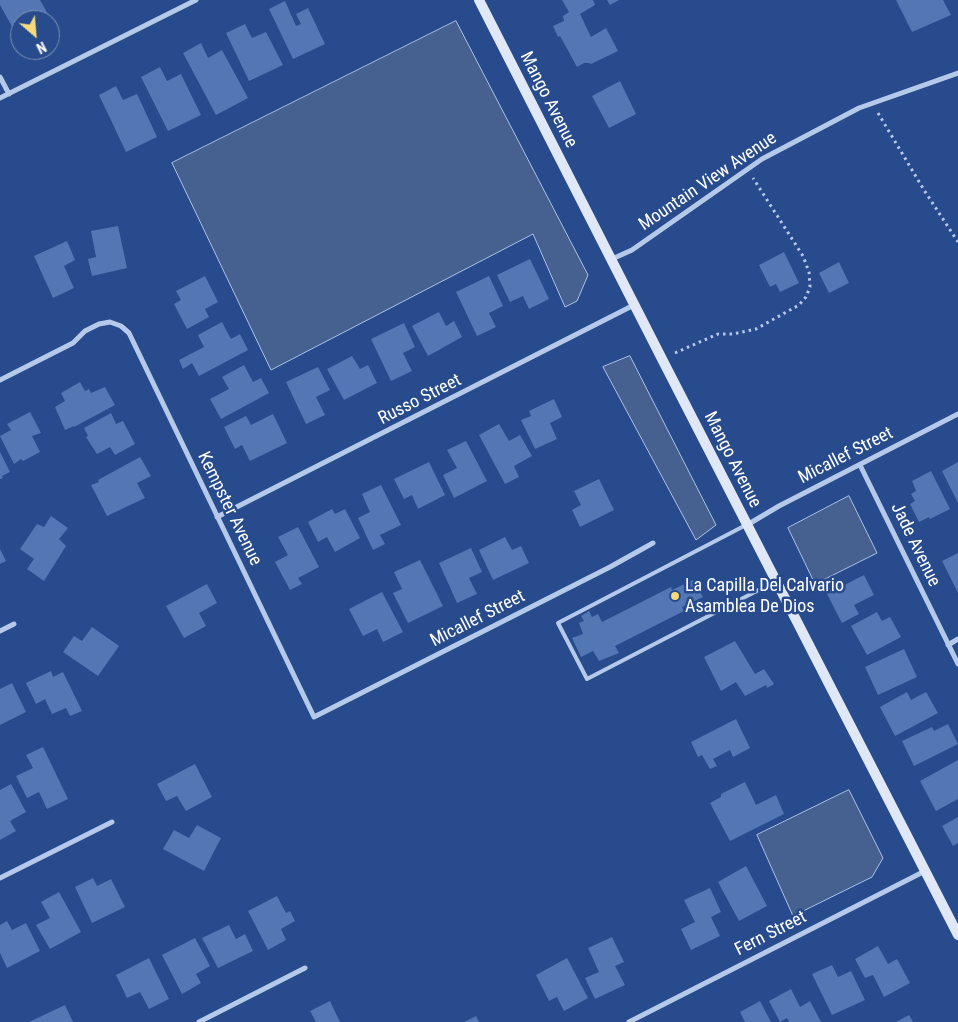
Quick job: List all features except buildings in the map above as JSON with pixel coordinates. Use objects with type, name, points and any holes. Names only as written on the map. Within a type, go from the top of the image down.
[{"type":"street","points":[[0,98],[196,0]]},
{"type":"street","name":"Mango Avenue","points":[[479,0],[958,935]]},
{"type":"street","name":"Mountain View Avenue","points":[[612,259],[632,250],[762,159],[859,108],[958,73]]},
{"type":"street","points":[[0,77],[8,94]]},
{"type":"street","name":"Russo Street","points":[[217,517],[634,305]]},
{"type":"street","name":"Kempster Avenue","points":[[0,380],[73,343],[85,331],[99,324],[110,322],[121,326],[128,333],[314,717]]},
{"type":"street","name":"Micallef Street","points":[[747,525],[779,506],[958,414]]},
{"type":"street","name":"Jade Avenue","points":[[860,465],[958,664]]},
{"type":"street","name":"Micallef Street","points":[[314,717],[610,567],[653,543]]},
{"type":"street","points":[[0,631],[14,624]]},
{"type":"street","points":[[948,644],[958,639]]},
{"type":"street","points":[[0,878],[112,822]]},
{"type":"street","name":"Fern Street","points":[[629,1022],[926,870]]},
{"type":"street","points":[[199,1022],[305,968]]},
{"type":"lane","points":[[747,525],[558,623],[562,631],[587,679],[776,581]]},
{"type":"path","points":[[872,104],[958,242]]},
{"type":"path","points":[[662,359],[718,334],[732,334],[756,328],[799,305],[806,297],[810,287],[809,272],[803,256],[747,169]]},
{"type":"water","points":[[456,21],[588,275],[577,301],[565,307],[533,234],[271,370],[172,163]]},
{"type":"water","points":[[630,356],[716,525],[696,540],[603,367]]},
{"type":"water","points":[[849,496],[877,553],[815,584],[788,528]]},
{"type":"water","points":[[849,790],[883,858],[872,877],[793,916],[757,835]]},
{"type":"place","name":"La Capilla Del Calvario Asamblea De Dios","points":[[675,596]]}]
